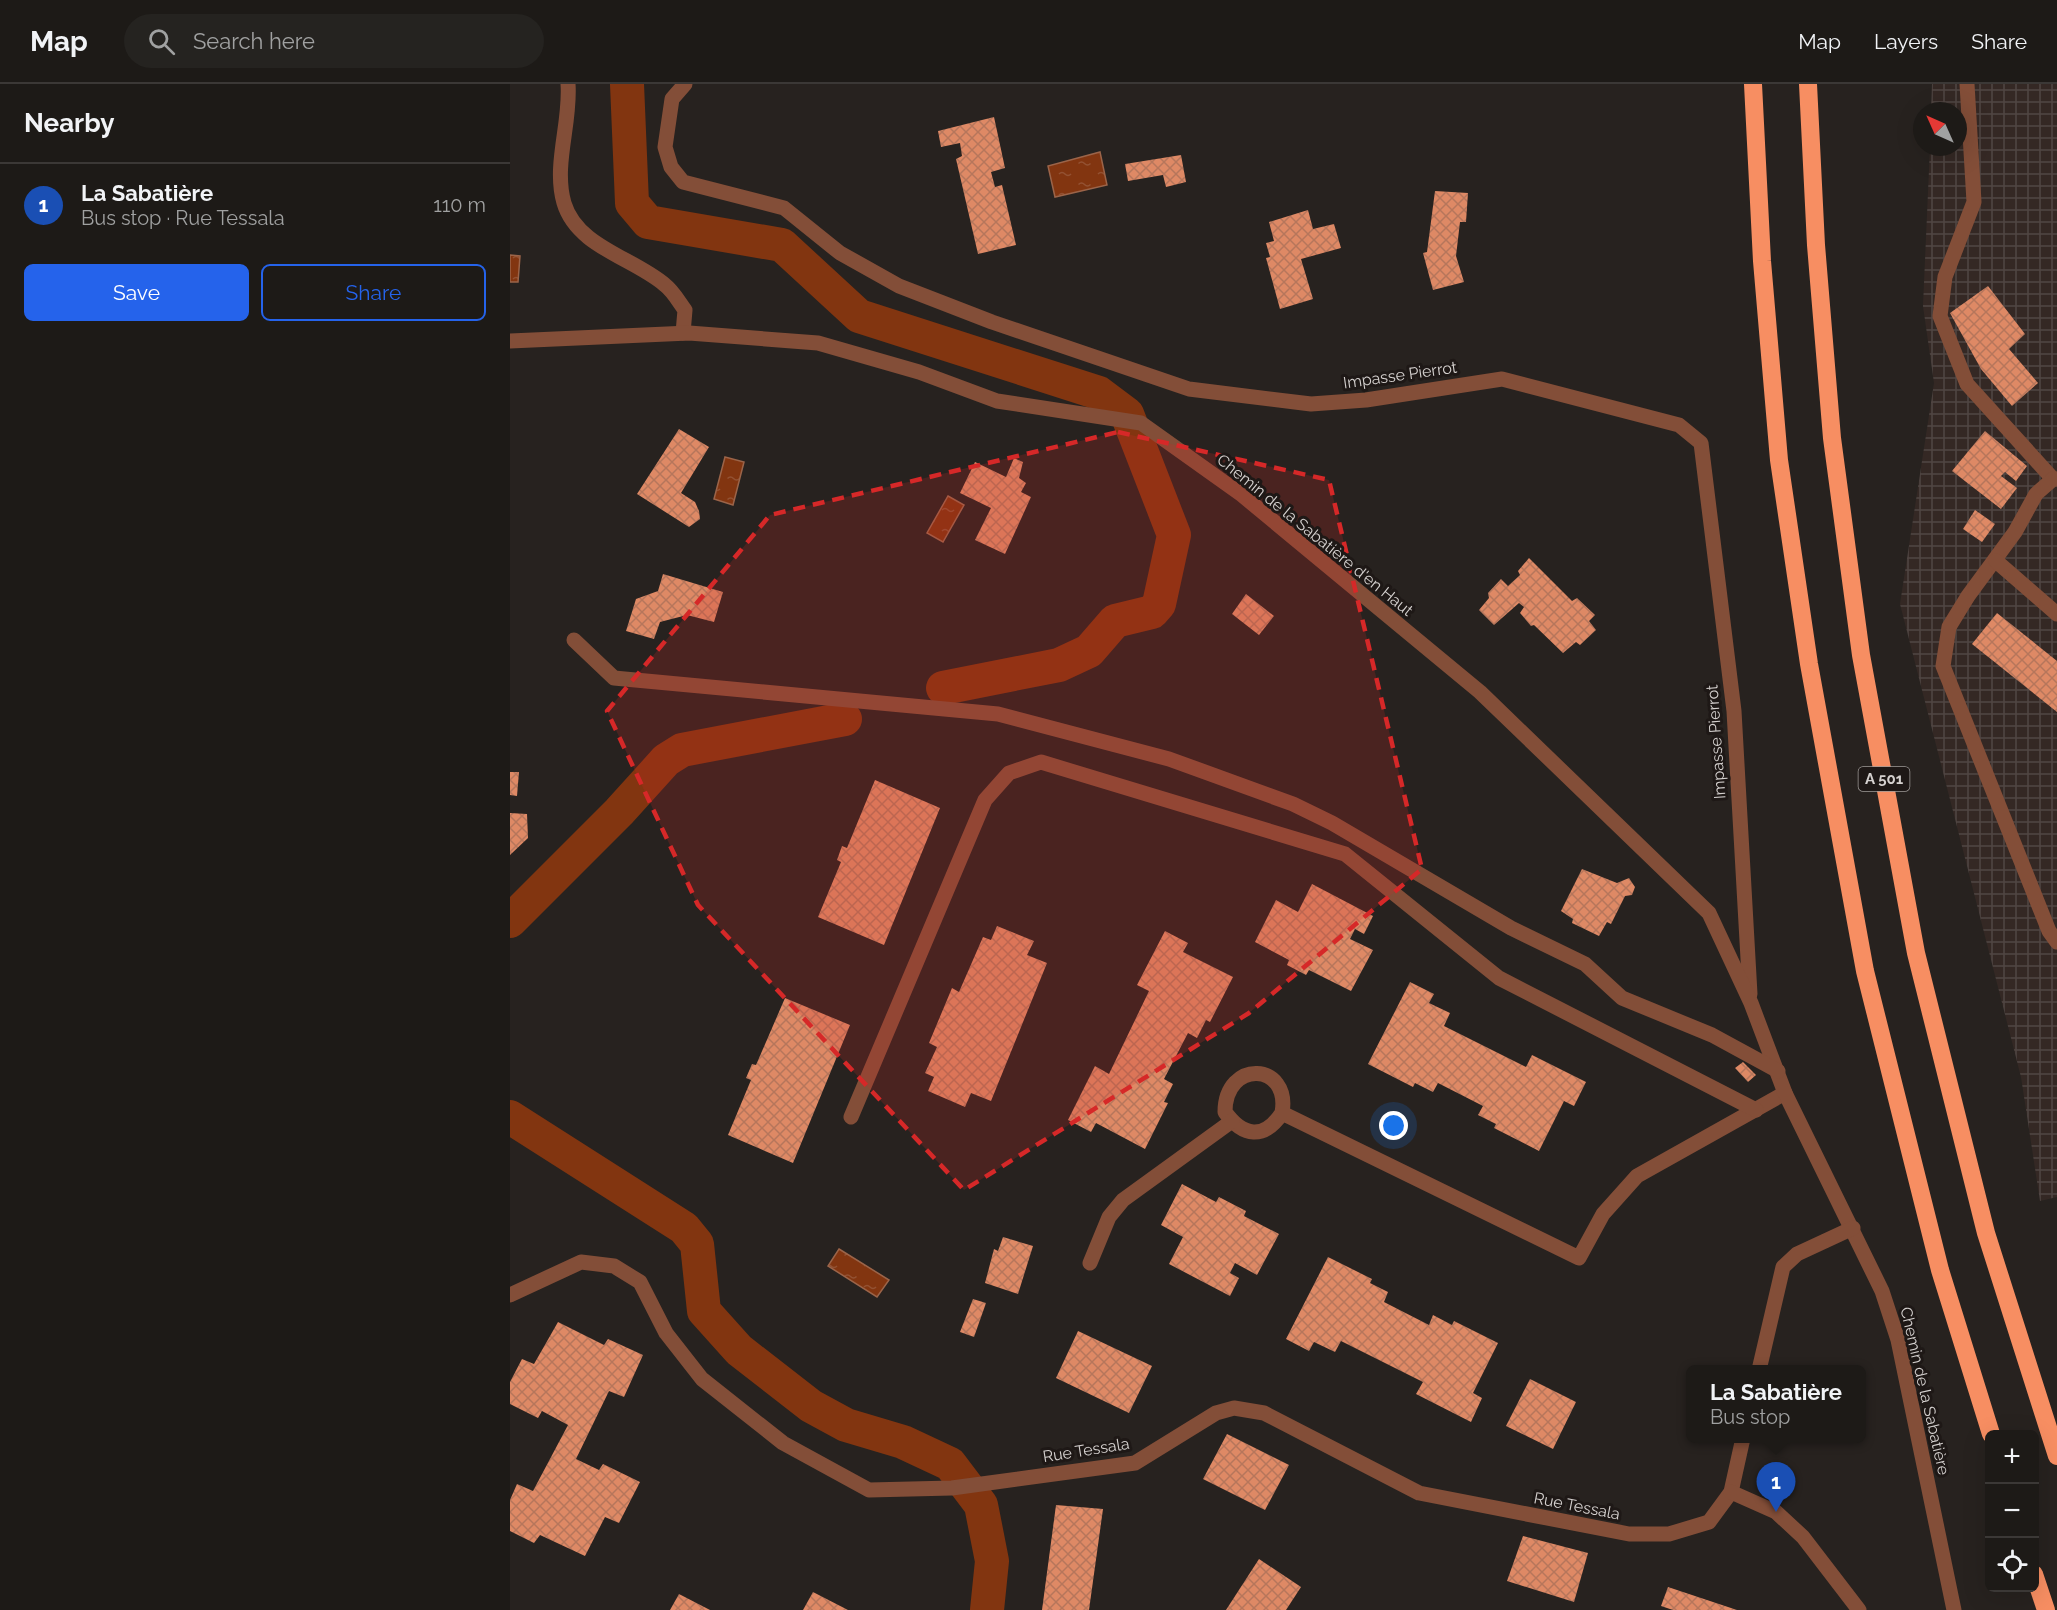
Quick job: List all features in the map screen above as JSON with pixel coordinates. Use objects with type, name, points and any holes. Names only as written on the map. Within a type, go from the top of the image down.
[{"type":"highway","points":[[1753,84],[1762,261],[1779,460],[1811,675],[1865,971],[1940,1270],[1990,1430]]},
{"type":"highway","name":"A 501","points":[[1808,84],[1816,245],[1832,438],[1861,656],[1916,953],[1986,1233],[2057,1456]]},
{"type":"highway","points":[[2039,1589],[2044,1604]]},
{"type":"street","points":[[568,84],[561,176],[564,204],[575,224],[597,244],[636,264],[668,286],[685,310],[683,333]]},
{"type":"street","name":"Impasse Pierrot","points":[[685,84],[672,99],[665,147],[671,167],[683,182],[784,208],[840,253],[899,286],[992,322],[1189,389],[1311,404],[1366,400],[1502,379],[1679,425],[1701,443],[1734,711],[1751,1003]]},
{"type":"street","points":[[1967,84],[1974,202],[1945,277],[1941,316],[1967,384],[2055,479],[2036,494],[1996,561],[1968,596],[1949,627],[1943,666],[2049,931],[2057,942]]},
{"type":"street","name":"Chemin de la Sabatière d'en Haut","points":[[510,341],[683,333],[818,343],[919,372],[997,401],[1141,423],[1242,495],[1489,700],[1710,913],[1751,1003],[1785,1093]]},
{"type":"street","points":[[1996,561],[2057,614]]},
{"type":"street","points":[[574,640],[614,678],[998,714],[1169,759],[1293,804],[1332,824],[1511,928],[1585,964],[1622,998],[1712,1035],[1778,1071]]},
{"type":"street","points":[[851,1117],[985,800],[1009,773],[1041,762],[1345,854],[1499,978],[1756,1110]]},
{"type":"street","points":[[1257,1072],[1272,1078],[1283,1094],[1282,1113],[1275,1124],[1252,1133],[1240,1129],[1226,1112],[1228,1090],[1240,1077],[1257,1072]]},
{"type":"street","points":[[1282,1113],[1579,1258],[1603,1214],[1637,1176],[1785,1093]]},
{"type":"street","name":"Chemin de la Sabatière","points":[[1785,1093],[1882,1291],[1898,1340],[1954,1610]]},
{"type":"street","points":[[1090,1263],[1109,1217],[1123,1200],[1232,1121]]},
{"type":"street","points":[[1760,1365],[1783,1267],[1797,1254],[1853,1228]]},
{"type":"street","name":"Rue Tessala","points":[[510,1295],[581,1262],[614,1266],[640,1282],[666,1333],[702,1379],[783,1443],[869,1490],[952,1488],[1135,1463],[1216,1413],[1234,1408],[1264,1413],[1419,1493],[1629,1534],[1669,1534],[1709,1522],[1731,1492],[1742,1443]]},
{"type":"street","points":[[1731,1492],[1776,1512],[1783,1518],[1803,1537],[1859,1610]]},
{"type":"highlighted area","points":[[1118,432],[1329,480],[1422,869],[1249,1013],[964,1190],[698,905],[607,711],[770,515]]},
{"type":"shaded area","points":[[1932,84],[2057,84],[2057,1197],[2040,1201],[2021,1077],[1900,604],[1934,383],[1923,306],[1930,156],[1967,156],[1967,102],[1931,102]]},
{"type":"water","points":[[1100,152],[1107,185],[1055,197],[1048,166]]},
{"type":"water","points":[[510,255],[520,256],[518,282],[510,282]]},
{"type":"water","points":[[725,457],[744,462],[733,505],[714,499]]},
{"type":"water","points":[[948,496],[964,505],[943,542],[927,533]]},
{"type":"water","points":[[839,1249],[889,1280],[877,1297],[828,1266]]},
{"type":"building","points":[[994,117],[1005,168],[991,172],[995,187],[1002,185],[1016,245],[978,254],[956,159],[962,156],[960,143],[941,147],[938,131]]},
{"type":"building","points":[[1181,155],[1186,182],[1166,187],[1163,175],[1128,181],[1125,164]]},
{"type":"building","points":[[1435,191],[1468,193],[1466,222],[1460,222],[1456,256],[1464,282],[1433,290],[1423,253],[1427,252]]},
{"type":"building","points":[[1308,210],[1313,229],[1334,224],[1341,248],[1301,259],[1313,299],[1280,309],[1266,258],[1270,257],[1266,243],[1274,241],[1269,222]]},
{"type":"building","points":[[1988,286],[2025,334],[2009,349],[2038,383],[2012,406],[1981,369],[1950,313]]},
{"type":"building","points":[[679,429],[709,447],[681,493],[695,502],[699,511],[700,519],[689,527],[637,494]]},
{"type":"building","points":[[1985,431],[2027,466],[2016,481],[2005,472],[2001,476],[2017,488],[2001,509],[1952,471]]},
{"type":"building","points":[[1014,458],[1023,462],[1019,478],[1026,483],[1021,492],[1031,497],[1005,554],[975,540],[991,508],[960,493],[975,462],[1006,477]]},
{"type":"building","points":[[1975,510],[1995,524],[1982,542],[1963,529]]},
{"type":"building","points":[[1529,558],[1572,601],[1577,598],[1595,615],[1589,621],[1596,630],[1580,645],[1576,642],[1563,653],[1534,625],[1531,626],[1520,613],[1524,607],[1519,603],[1494,625],[1479,610],[1489,598],[1488,593],[1501,579],[1508,586],[1520,575],[1518,571]]},
{"type":"building","points":[[663,574],[723,592],[714,622],[687,615],[660,622],[654,639],[626,631],[636,599],[658,591]]},
{"type":"building","points":[[1246,594],[1274,616],[1259,635],[1232,614]]},
{"type":"building","points":[[1997,613],[2057,661],[2057,712],[1972,644]]},
{"type":"building","points":[[510,772],[519,772],[517,796],[510,795]]},
{"type":"building","points":[[875,780],[940,808],[884,945],[818,917],[841,862],[837,860],[842,846],[847,848]]},
{"type":"building","points":[[510,813],[527,814],[528,838],[510,855]]},
{"type":"building","points":[[1582,869],[1617,883],[1629,878],[1635,887],[1632,895],[1625,896],[1611,924],[1607,922],[1599,936],[1572,923],[1573,919],[1561,911]]},
{"type":"building","points":[[1312,884],[1373,916],[1364,934],[1355,929],[1350,939],[1373,950],[1351,991],[1309,970],[1306,975],[1287,965],[1289,960],[1255,942],[1276,900],[1298,912]]},
{"type":"building","points":[[997,926],[1034,941],[1027,955],[1047,963],[991,1101],[971,1093],[965,1107],[928,1091],[934,1077],[925,1073],[937,1047],[929,1043],[952,988],[959,992],[983,937],[991,940]]},
{"type":"building","points":[[1165,931],[1188,943],[1183,952],[1233,977],[1210,1022],[1206,1020],[1197,1038],[1188,1033],[1164,1079],[1173,1084],[1164,1102],[1168,1103],[1145,1149],[1096,1123],[1091,1132],[1068,1120],[1095,1066],[1109,1074],[1149,991],[1137,985]]},
{"type":"building","points":[[1410,982],[1434,994],[1429,1003],[1450,1013],[1444,1026],[1526,1067],[1532,1055],[1586,1082],[1574,1106],[1564,1101],[1539,1151],[1494,1128],[1496,1124],[1478,1115],[1483,1106],[1438,1083],[1433,1092],[1415,1083],[1413,1087],[1368,1064]]},
{"type":"building","points":[[785,998],[850,1025],[793,1163],[728,1135],[751,1080],[746,1078],[752,1064],[756,1065]]},
{"type":"building","points":[[1743,1062],[1756,1075],[1748,1082],[1735,1068]]},
{"type":"building","points":[[1182,1184],[1216,1202],[1219,1197],[1246,1211],[1244,1216],[1279,1234],[1257,1275],[1235,1263],[1230,1273],[1239,1278],[1230,1296],[1169,1264],[1183,1237],[1161,1225]]},
{"type":"building","points":[[1003,1237],[1033,1246],[1018,1294],[985,1283],[994,1249],[998,1251]]},
{"type":"building","points":[[1328,1257],[1372,1279],[1370,1283],[1388,1292],[1384,1302],[1429,1325],[1433,1315],[1452,1325],[1454,1321],[1498,1343],[1473,1393],[1482,1398],[1471,1422],[1416,1394],[1423,1382],[1341,1341],[1335,1352],[1314,1342],[1309,1351],[1286,1339]]},
{"type":"building","points":[[973,1299],[986,1303],[974,1337],[960,1332]]},
{"type":"building","points":[[558,1322],[604,1345],[608,1339],[643,1355],[624,1397],[609,1391],[576,1459],[599,1470],[603,1464],[640,1482],[619,1523],[605,1517],[585,1556],[540,1535],[534,1543],[510,1531],[510,1500],[517,1484],[533,1491],[568,1425],[542,1411],[538,1418],[510,1404],[510,1382],[522,1359],[534,1364]]},
{"type":"building","points":[[1078,1331],[1152,1366],[1129,1413],[1056,1378]]},
{"type":"building","points":[[1530,1379],[1576,1402],[1553,1449],[1506,1426]]},
{"type":"building","points":[[1227,1434],[1289,1465],[1265,1510],[1203,1479]]},
{"type":"building","points":[[1056,1505],[1103,1509],[1089,1610],[1042,1610]]},
{"type":"building","points":[[1523,1536],[1588,1553],[1574,1602],[1507,1581]]},
{"type":"building","points":[[1259,1559],[1301,1587],[1286,1610],[1226,1610]]},
{"type":"building","points":[[1668,1587],[1737,1610],[1673,1610],[1661,1606]]},
{"type":"building","points":[[813,1592],[848,1610],[803,1610]]},
{"type":"building","points":[[679,1594],[710,1610],[670,1610]]},
{"type":"waterway","points":[[627,84],[632,203],[648,222],[782,245],[859,316],[1099,393],[1127,414],[1174,535],[1159,604],[1152,612],[1115,621],[1089,651],[1059,665],[943,688]]},
{"type":"waterway","points":[[510,921],[619,812],[666,760],[682,750],[845,719]]},
{"type":"waterway","points":[[510,1117],[684,1228],[697,1244],[704,1311],[739,1350],[811,1406],[846,1425],[903,1442],[950,1464],[981,1505],[992,1561],[987,1610]]},
{"type":"place","name":"La Sabatière","points":[[1776,1512]]}]
